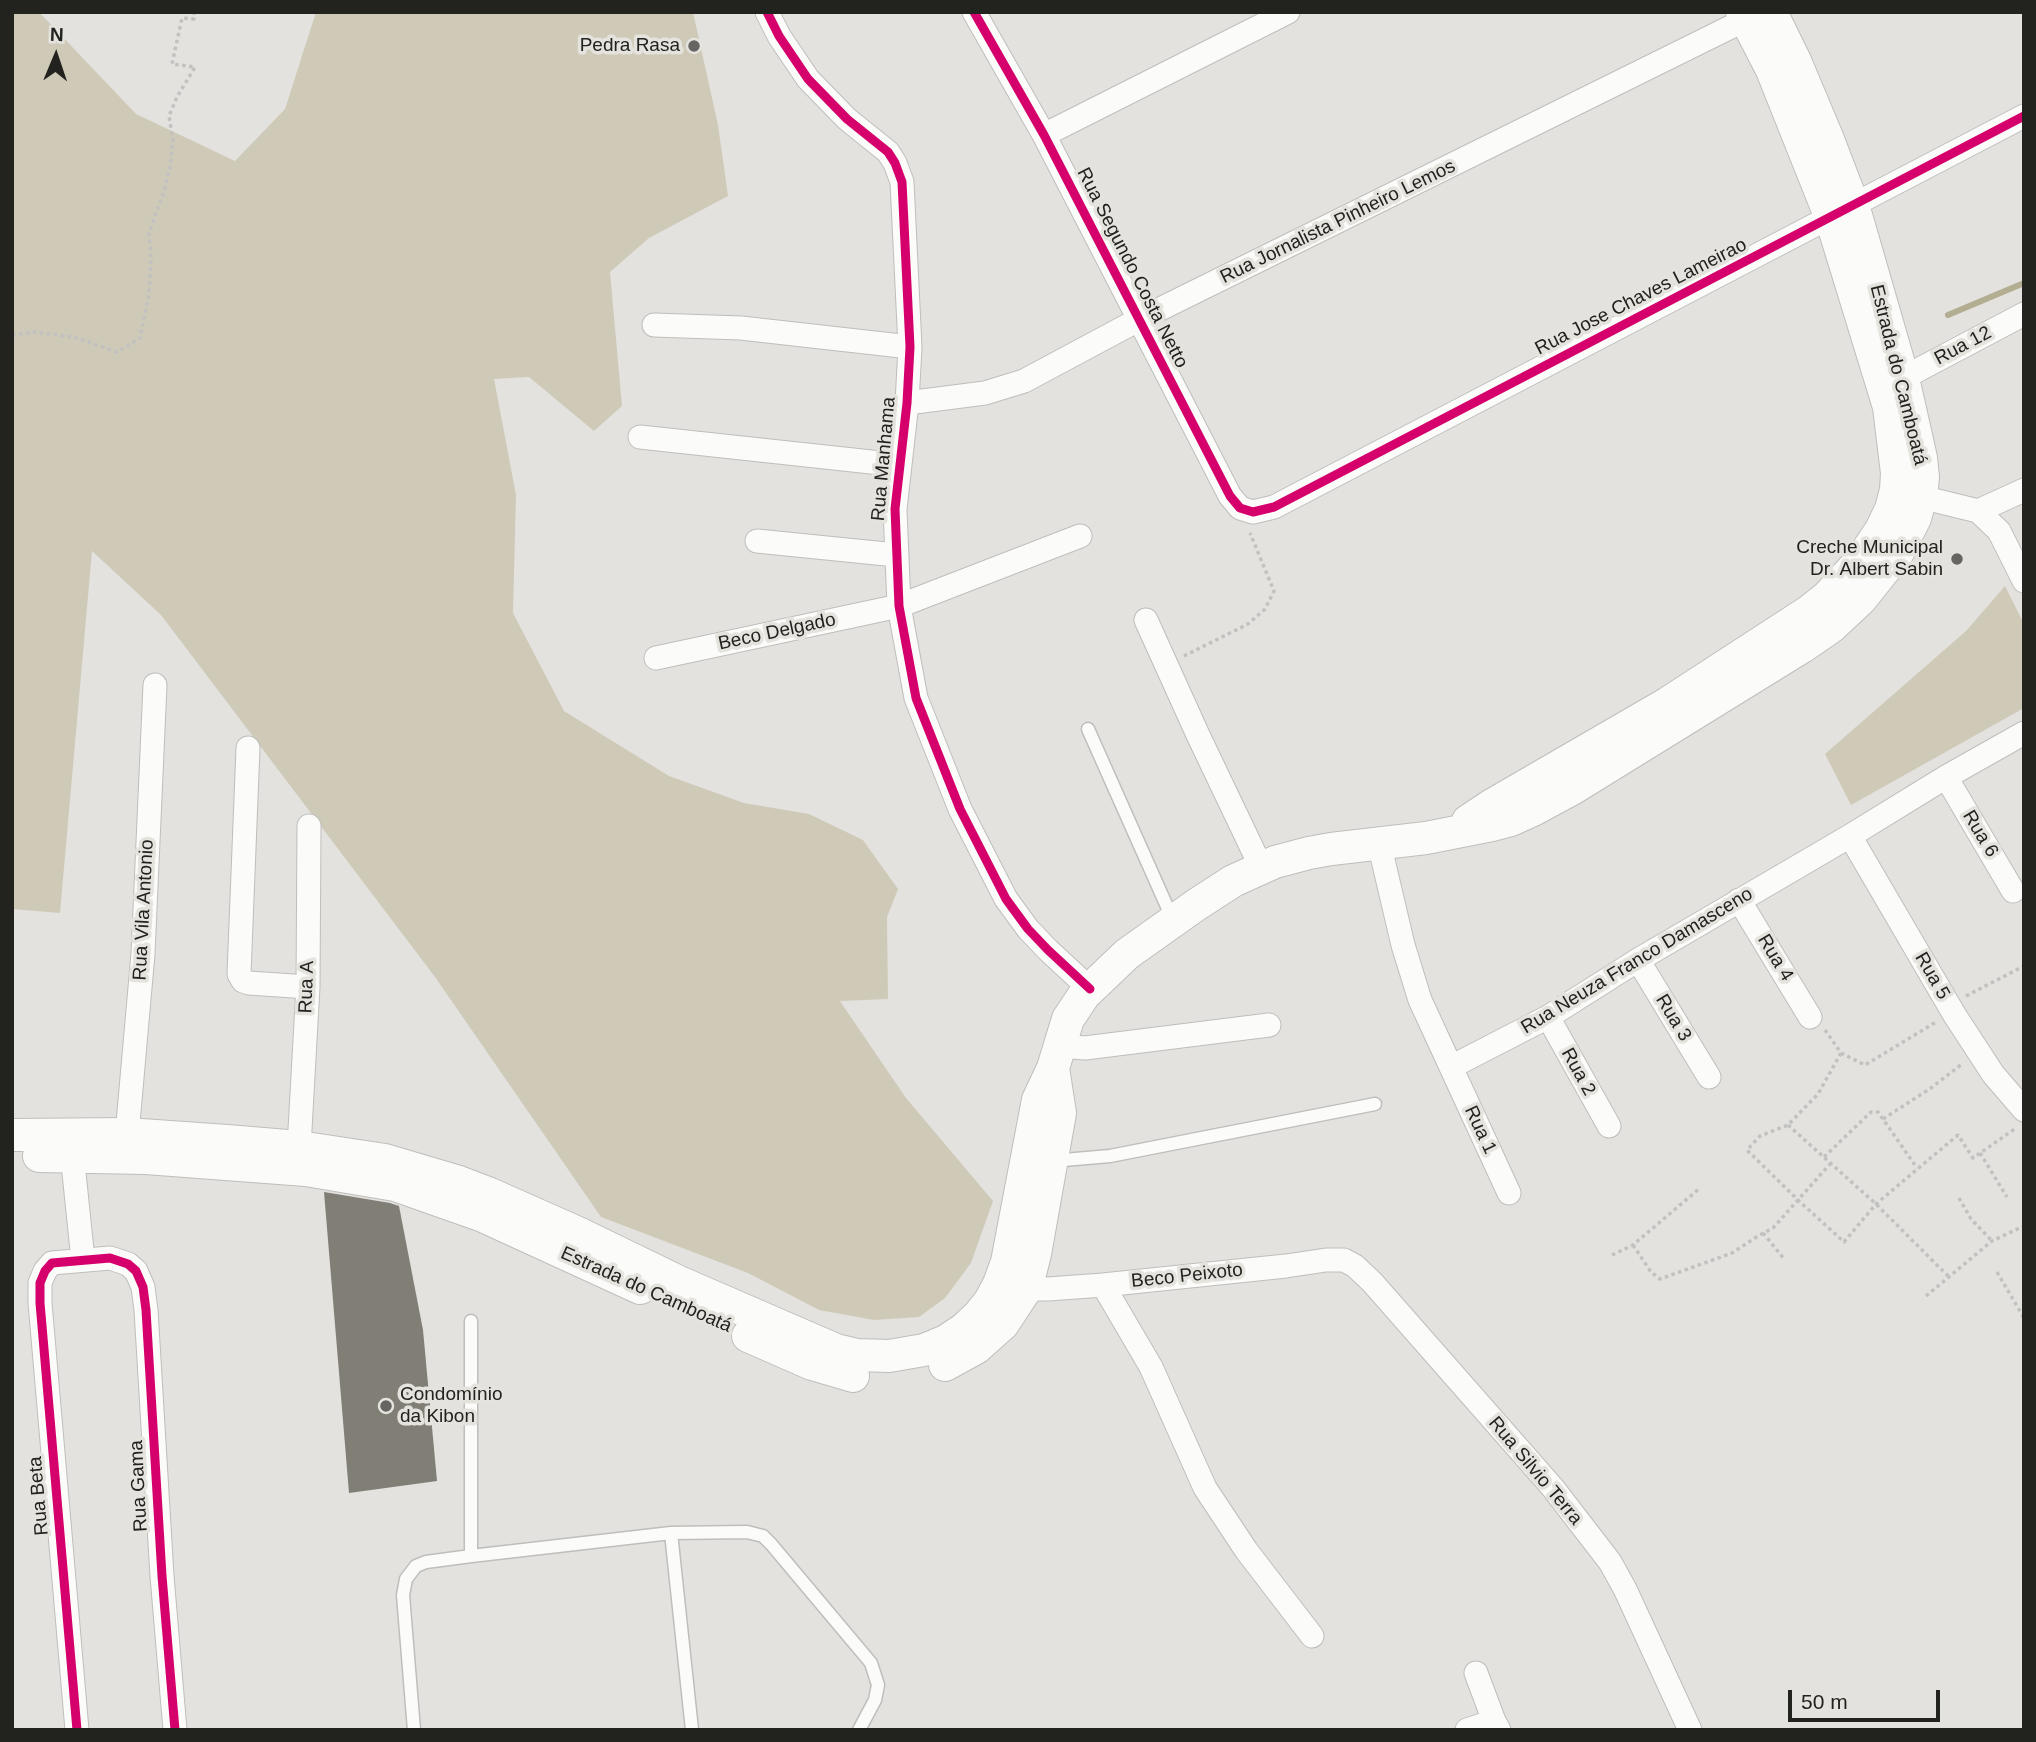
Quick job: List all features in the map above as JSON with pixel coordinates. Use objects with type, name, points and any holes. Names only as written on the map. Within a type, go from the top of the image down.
[{"type":"main road","name":"Estrada do Camboatá","points":[[1024,1287],[1007,1262],[1038,1100],[1068,1019],[1090,989],[1127,954],[1233,881],[1261,867],[1308,853],[1426,838],[1451,832],[1492,805],[1668,704],[1831,627],[1861,599],[1897,554],[1915,518],[1923,477],[1922,458],[1903,378],[1842,211],[1772,70],[1755,14]]},
{"type":"main road","name":"Estrada do Camboatá","points":[[1745,668],[1843,581],[1881,530],[1894,499],[1897,473],[1889,407],[1842,211]]},
{"type":"main road","name":"Estrada do Camboatá","points":[[12,1135],[146,1158],[306,1170],[395,1185],[484,1216],[836,1350],[868,1356],[889,1356],[914,1353],[946,1341],[964,1329],[990,1301],[1024,1287],[1035,1254],[1060,1113],[1056,1057]]},
{"type":"main road","name":"Estrada do Camboatá","points":[[12,1157],[127,1135],[299,1147],[385,1160],[456,1181],[578,1233],[629,1271]]},
{"type":"street","name":"Rua Manhama","points":[[767,12],[779,36],[808,79],[847,119],[888,152],[902,182],[910,347],[907,403],[895,509],[896,555],[899,606],[916,698],[960,809],[1006,899],[1028,929],[1090,989]]},
{"type":"street","name":"Rua Segundo Costa Netto","points":[[974,12],[1044,135],[1230,496],[1240,508]]},
{"type":"street","points":[[1044,135],[1288,12]]},
{"type":"street","name":"Rua Jornalista Pinheiro Lemos","points":[[907,403],[985,393],[1024,381],[1138,320],[1755,14]]},
{"type":"street","name":"Rua Jose Chaves Lameirao","points":[[1240,508],[1253,512],[1275,507],[2024,116]]},
{"type":"street","name":"Rua 12","points":[[1903,378],[2024,314]]},
{"type":"street","points":[[654,325],[741,328],[910,347]]},
{"type":"street","points":[[640,438],[899,465]]},
{"type":"street","points":[[1978,511],[2024,490]]},
{"type":"street","points":[[1921,497],[1978,511],[1999,531],[2024,581]]},
{"type":"street","name":"Beco Delgado","points":[[656,658],[899,606],[1080,536]]},
{"type":"street","points":[[757,541],[896,555]]},
{"type":"street","points":[[1146,620],[1261,867]]},
{"type":"street","name":"Rua Vila Antonio","points":[[127,1135],[143,954],[155,685]]},
{"type":"street","name":"Rua Neuza Franco Damasceno","points":[[1451,1067],[1548,1017],[1638,960],[2024,733]]},
{"type":"street","points":[[248,748],[239,974],[243,981],[249,983],[308,987]]},
{"type":"street","name":"Rua 6","points":[[1946,777],[2013,891]]},
{"type":"street","name":"Rua A","points":[[299,1147],[308,987],[309,826]]},
{"type":"street","name":"Rua 5","points":[[1850,836],[1951,1009],[1993,1074],[2024,1110]]},
{"type":"street","points":[[1379,843],[1403,944],[1417,989],[1451,1067]]},
{"type":"street","name":"Rua 4","points":[[1739,900],[1810,1017]]},
{"type":"street","name":"Rua 3","points":[[1638,960],[1709,1077]]},
{"type":"street","name":"Rua 2","points":[[1548,1017],[1609,1126]]},
{"type":"street","points":[[1056,1057],[1085,1048],[1269,1025]]},
{"type":"street","name":"Rua 1","points":[[1451,1067],[1509,1192]]},
{"type":"street","points":[[71,1144],[83,1261]]},
{"type":"street","name":"Rua Gama","points":[[83,1261],[110,1258],[128,1264],[136,1271],[143,1287],[175,1730]]},
{"type":"street","name":"Beco Peixoto","points":[[1024,1287],[1103,1285],[1325,1260]]},
{"type":"street","name":"Rua Silvio Terra","points":[[1325,1260],[1344,1260],[1372,1282],[1553,1488],[1610,1562],[1690,1730]]},
{"type":"street","name":"Rua Beta","points":[[77,1730],[40,1283],[52,1263],[83,1261]]},
{"type":"street","points":[[1103,1285],[1151,1367],[1205,1488],[1245,1550],[1312,1636]]},
{"type":"street","points":[[1467,1730],[1497,1725],[1476,1673]]},
{"type":"lane","points":[[1088,729],[1173,921]]},
{"type":"lane","points":[[1052,1161],[1110,1156],[1375,1104]]},
{"type":"lane","points":[[471,1321],[471,1556]]},
{"type":"lane","points":[[414,1730],[403,1595],[406,1579],[416,1566],[426,1562],[471,1556],[671,1533],[747,1532],[763,1536],[771,1544],[871,1663],[878,1685],[875,1700],[859,1730]]},
{"type":"lane","points":[[671,1533],[692,1730]]},
{"type":"path","points":[[12,335],[32,332],[74,337],[117,352],[140,338],[149,295],[149,233],[170,168],[173,139],[169,116],[195,67],[172,64],[182,18],[194,19],[194,12]]},
{"type":"path","points":[[1166,665],[1248,624],[1265,609],[1274,591],[1240,508]]},
{"type":"path","points":[[1810,1017],[1822,1022],[1841,1053],[1865,1065],[2024,966]]},
{"type":"path","points":[[1883,1119],[1931,1088],[1978,1051]]},
{"type":"path","points":[[1841,1053],[1818,1094],[1788,1125],[1760,1136],[1747,1150],[1844,1242],[1876,1204],[1958,1135],[1973,1158],[2024,1123]]},
{"type":"path","points":[[1824,1157],[1871,1112],[1878,1112],[1917,1169]]},
{"type":"path","points":[[1788,1125],[1876,1204],[1948,1276]]},
{"type":"path","points":[[1980,1153],[2007,1198]]},
{"type":"path","points":[[1633,1245],[1651,1272],[1660,1279],[1732,1253],[1773,1228],[1831,1163]]},
{"type":"path","points":[[1612,1255],[1633,1245],[1700,1188]]},
{"type":"path","points":[[1959,1198],[1971,1219],[1992,1241]]},
{"type":"path","points":[[1926,1296],[1992,1241],[2024,1226]]},
{"type":"path","points":[[1763,1233],[1785,1260]]},
{"type":"path","points":[[1997,1272],[2024,1318]]},
{"type":"shaded area","points":[[12,12],[39,12],[136,114],[235,161],[285,109],[316,12],[693,12],[718,125],[728,196],[649,238],[610,272],[622,406],[594,431],[529,377],[494,379],[516,495],[513,613],[564,711],[669,776],[744,803],[809,814],[863,840],[898,889],[887,917],[888,999],[840,1001],[906,1098],[993,1201],[971,1263],[945,1298],[919,1317],[874,1320],[819,1310],[748,1273],[601,1217],[435,977],[161,615],[92,551],[60,913],[12,909]]},
{"type":"shaded area","points":[[2005,586],[2024,624],[2024,708],[1851,805],[1825,754],[1966,631]]},
{"type":"building","name":"Condomínio da Kibon","points":[[324,1192],[399,1206],[423,1330],[437,1481],[349,1493]]},
{"type":"waterway","points":[[1948,315],[2024,283]]},
{"type":"cycle path","points":[[767,12],[779,36],[808,79],[847,119],[888,152],[902,182],[910,347],[907,403],[895,509],[899,606],[916,698],[960,809],[1006,899],[1028,929],[1090,989]]},
{"type":"cycle path","points":[[974,12],[1044,135],[1230,496],[1240,508],[1253,512],[1274,507],[2024,116]]},
{"type":"cycle path","points":[[77,1730],[40,1283],[52,1263],[110,1258],[128,1264],[136,1271],[143,1287],[175,1730]]},
{"type":"place","name":"Pedra Rasa","points":[[694,46]]},
{"type":"place","name":"Creche Municipal Dr. Albert Sabin","points":[[1957,559]]},
{"type":"place","name":"Condomínio da Kibon","points":[[386,1406]]}]
